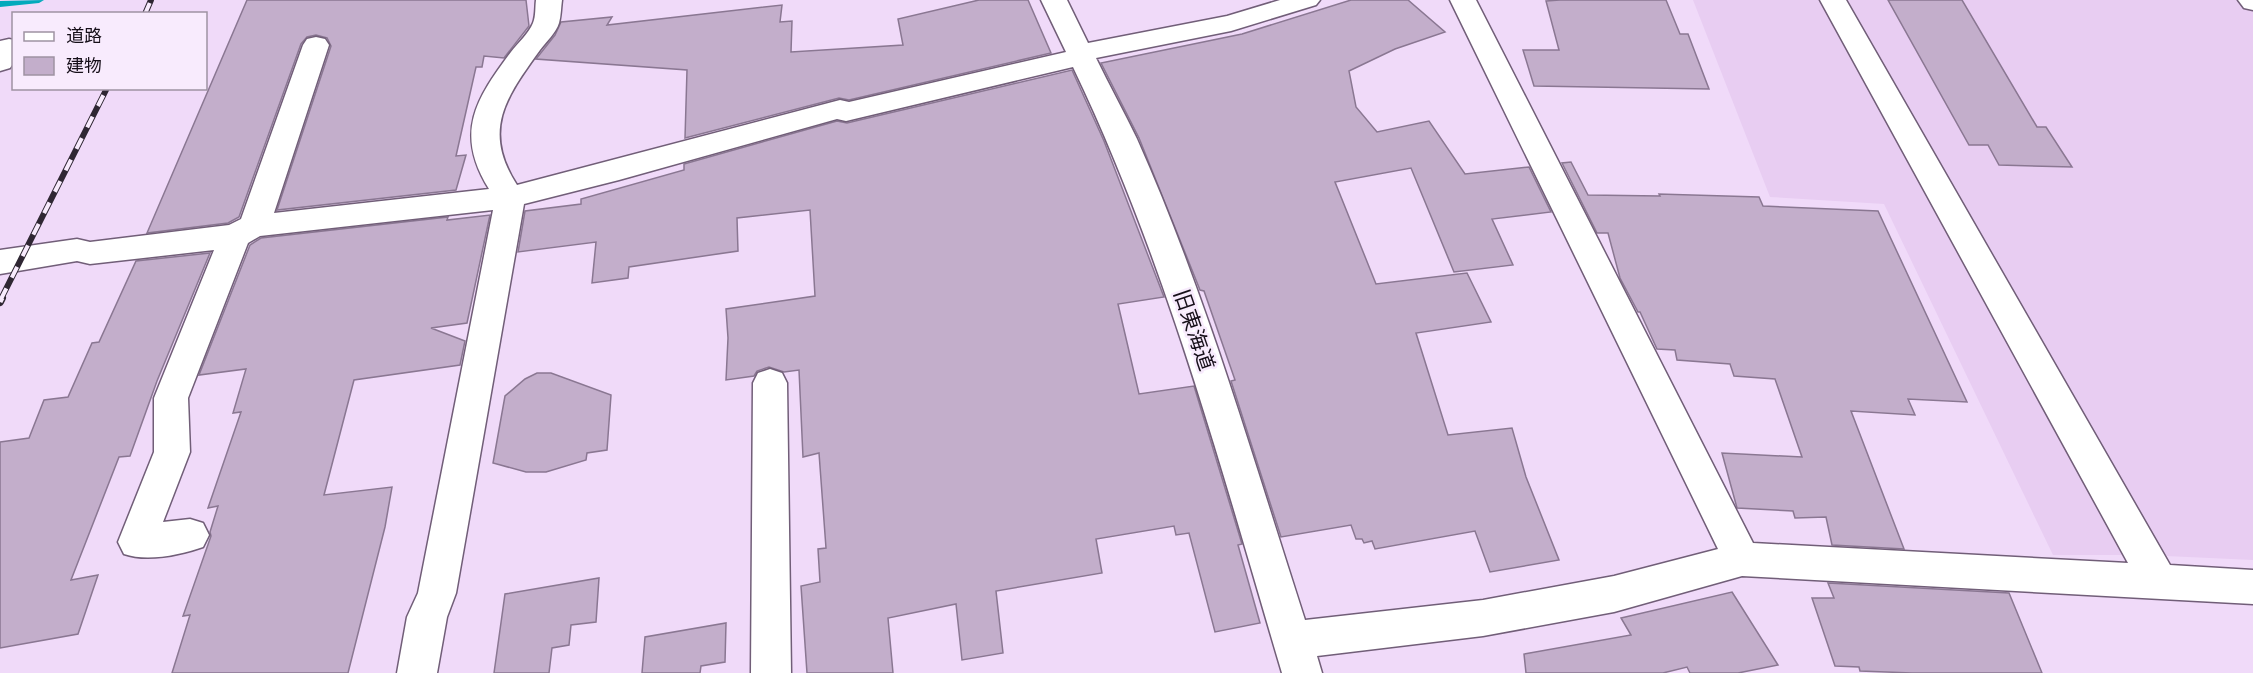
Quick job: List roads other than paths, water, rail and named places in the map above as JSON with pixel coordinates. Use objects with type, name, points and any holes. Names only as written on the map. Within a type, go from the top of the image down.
[{"type":"street","points":[[417,673],[427,617],[437,593],[510,197],[495,174],[486,148],[485,127],[497,90],[546,24],[549,0]]},
{"type":"street","name":"旧東海道","points":[[1054,0],[1122,139],[1170,259],[1200,344],[1297,657]]},
{"type":"street","points":[[0,262],[77,250],[90,253],[510,197],[619,170],[840,109],[846,112],[1080,55],[1231,23],[1306,0]]},
{"type":"street","points":[[1463,0],[1742,559]]},
{"type":"street","points":[[1833,0],[2159,582]]},
{"type":"street","points":[[190,536],[138,542],[172,452],[171,398],[244,231],[316,45]]},
{"type":"street","points":[[770,382],[771,673]]},
{"type":"street","points":[[1297,657],[1483,618],[1614,594],[1742,559],[2253,587]]},
{"type":"waterway","points":[[0,4],[39,0]]},
{"type":"railway","points":[[146,12],[151,0]]},
{"type":"railway","points":[[1,299],[106,90]]},
{"type":"railway","points":[[0,302],[2,298]]}]
